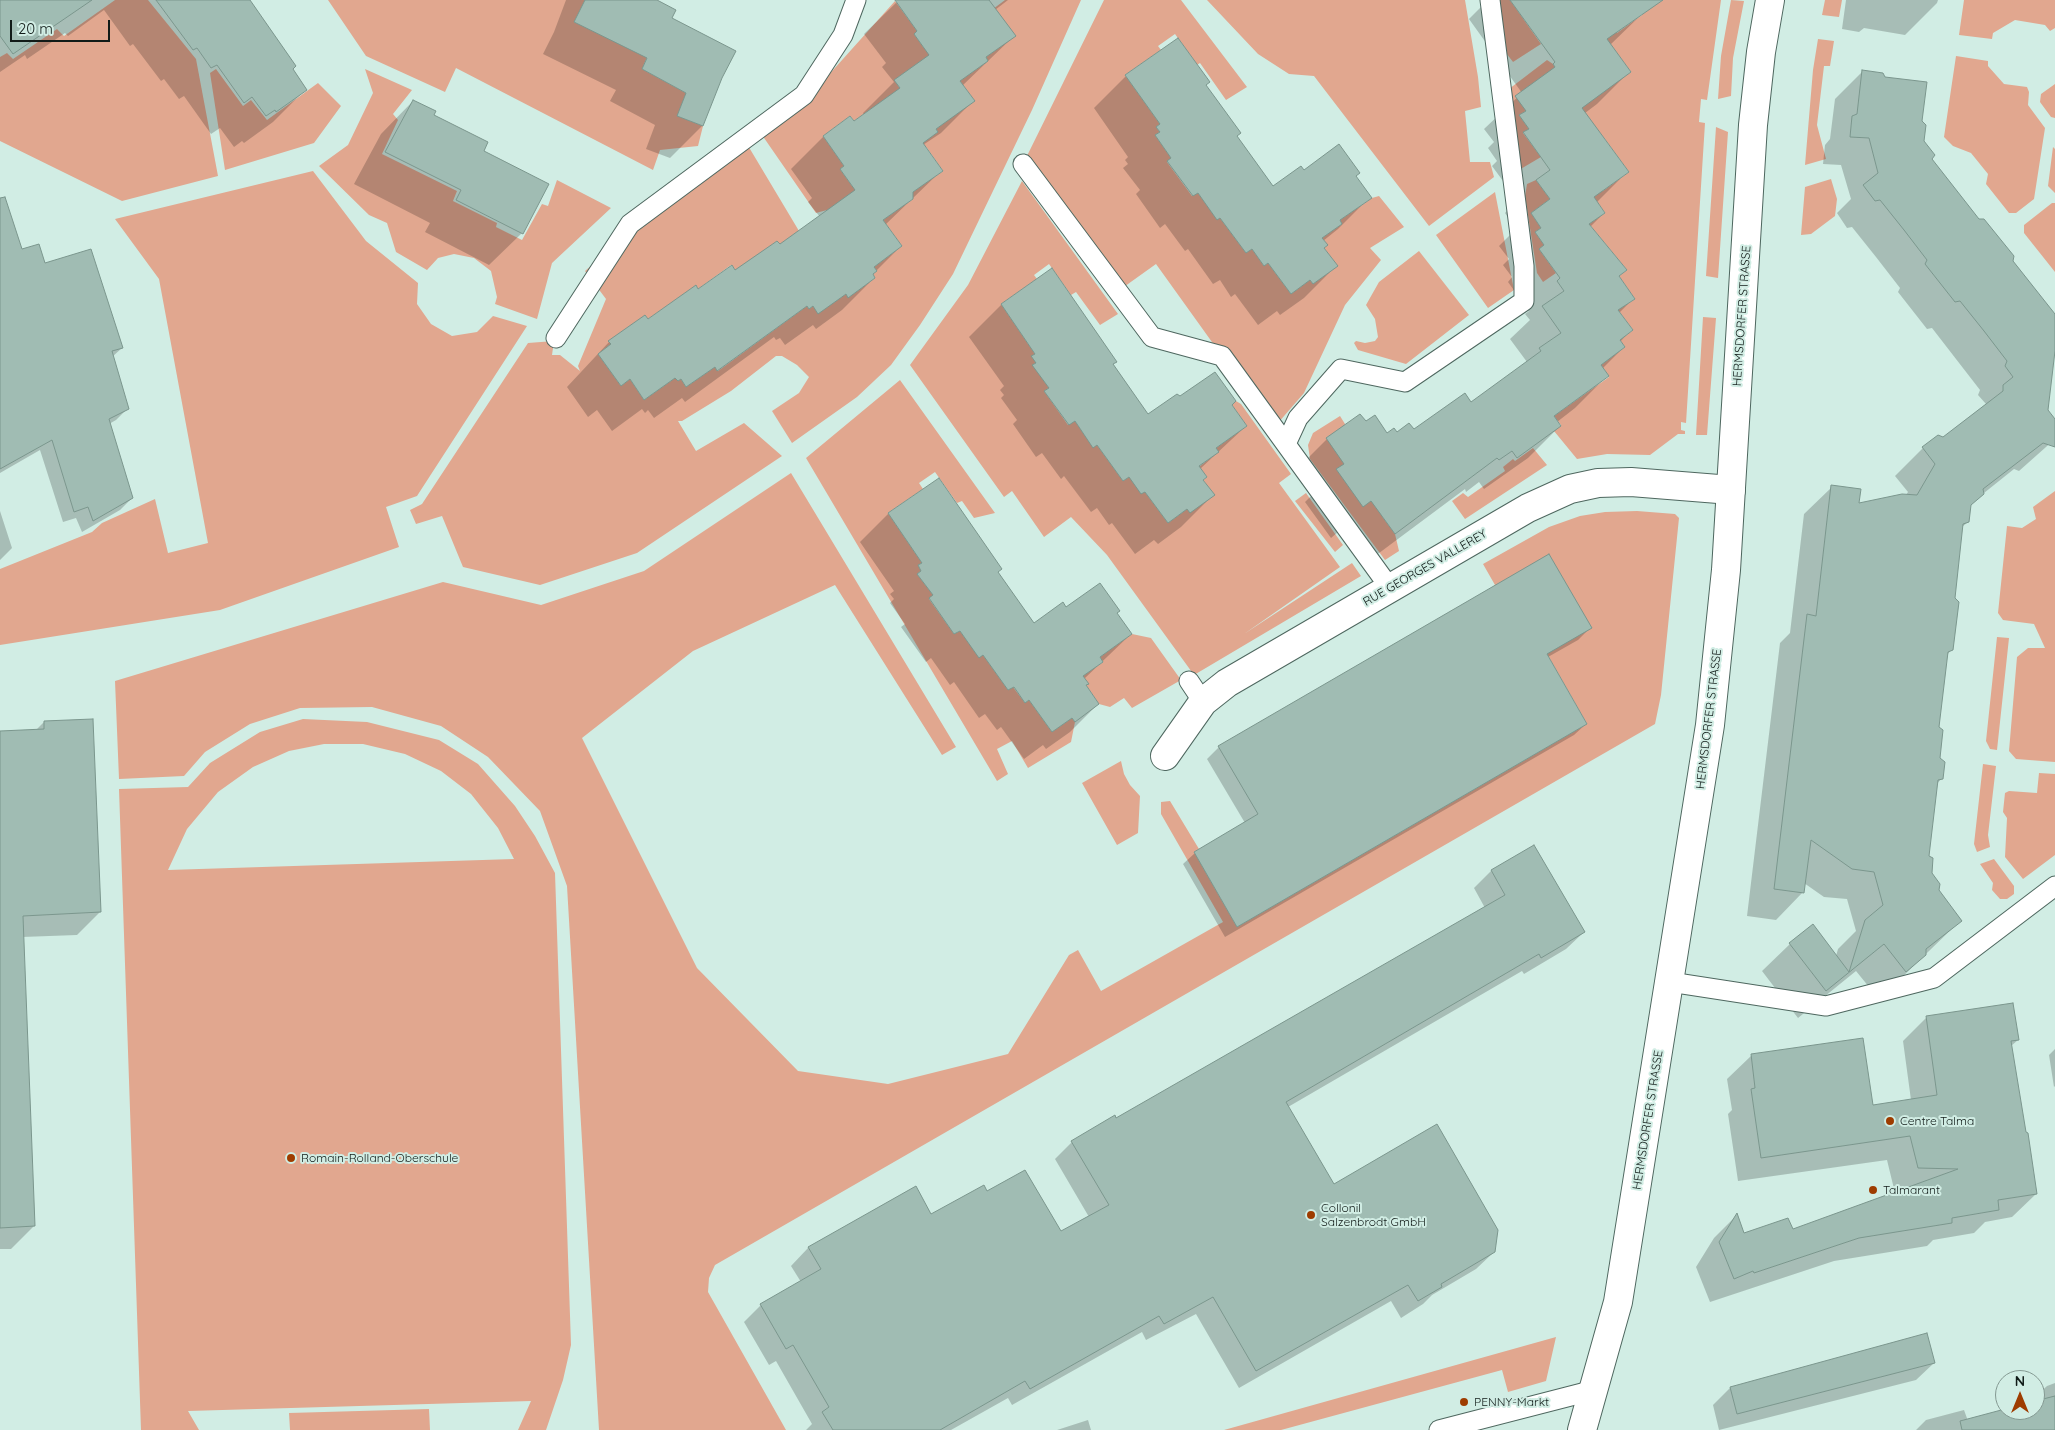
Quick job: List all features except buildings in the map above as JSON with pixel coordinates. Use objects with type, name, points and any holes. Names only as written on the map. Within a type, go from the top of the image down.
[{"type":"main road","name":"HERMSDORFER STRASSE","points":[[1582,1430],[1618,1302],[1710,726],[1726,570],[1753,125],[1761,52],[1770,0]]},
{"type":"main road","name":"RUE GEORGES VALLEREY","points":[[1165,756],[1196,691],[1227,683],[1528,508],[1570,489],[1598,483],[1631,482],[1731,490]]},
{"type":"lane","points":[[556,338],[630,224],[804,95],[843,35],[856,0]]},
{"type":"lane","points":[[1286,444],[1298,418],[1341,369],[1405,382],[1524,301],[1524,266],[1490,0]]},
{"type":"lane","points":[[1023,164],[1152,337],[1222,356],[1390,588]]},
{"type":"lane","points":[[1670,982],[1826,1006],[1836,1004],[1934,978],[2055,886]]},
{"type":"lane","points":[[1439,1430],[1594,1390]]},
{"type":"shaded area","points":[[115,0],[148,0],[196,59],[218,176],[122,201],[0,141],[0,57],[7,53],[13,59],[57,29],[64,36]]},
{"type":"shaded area","points":[[328,0],[585,0],[574,22],[650,50],[642,69],[686,93],[678,116],[703,126],[698,146],[660,150],[653,170],[456,68],[445,92],[366,56]]},
{"type":"shaded area","points":[[1005,0],[1081,0],[1032,110],[953,274],[891,365],[857,397],[792,443],[772,411],[799,393],[809,377],[797,365],[782,356],[776,356],[731,391],[682,421],[678,421],[696,451],[744,423],[782,456],[637,553],[540,585],[463,567],[442,516],[416,524],[410,510],[422,504],[528,343],[554,341],[552,355],[560,355],[580,371],[578,366],[606,299],[585,271],[640,223],[747,144],[799,231],[780,245],[777,241],[738,274],[731,265],[698,289],[696,286],[648,319],[645,316],[609,341],[611,344],[598,354],[621,386],[630,379],[644,400],[675,378],[678,381],[681,379],[686,387],[715,367],[718,371],[807,306],[809,309],[813,306],[818,313],[846,294],[849,297],[875,278],[873,274],[877,271],[874,267],[902,246],[883,220],[913,199],[913,192],[943,171],[927,148],[921,144],[938,132],[936,129],[974,100],[960,81],[988,61],[986,57],[1015,36],[993,9]]},
{"type":"shaded area","points":[[1104,0],[1181,0],[1247,87],[1226,100],[1200,63],[1197,65],[1175,34],[1158,46],[1161,50],[1125,75],[1160,124],[1156,127],[1160,132],[1155,135],[1171,158],[1167,162],[1192,196],[1198,193],[1217,219],[1220,218],[1246,253],[1252,249],[1264,266],[1268,263],[1291,294],[1310,280],[1313,284],[1337,266],[1324,248],[1327,245],[1322,238],[1342,224],[1340,220],[1372,198],[1379,196],[1404,227],[1370,248],[1381,260],[1345,305],[1304,393],[1278,423],[1222,356],[1156,264],[1121,289],[1023,164]]},
{"type":"shaded area","points":[[1207,0],[1465,0],[1481,107],[1465,111],[1470,162],[1490,162],[1494,177],[1429,226],[1314,76],[1289,74],[1258,54]]},
{"type":"shaded area","points":[[1494,0],[1510,0],[1541,44],[1513,62],[1500,45]]},
{"type":"shaded area","points":[[1632,0],[1721,0],[1707,100],[1701,99],[1699,122],[1705,123],[1686,423],[1681,422],[1681,430],[1685,431],[1685,434],[1678,434],[1650,455],[1607,454],[1577,459],[1554,431],[1561,425],[1554,416],[1609,377],[1601,365],[1625,347],[1620,340],[1633,330],[1618,310],[1635,299],[1619,276],[1627,270],[1589,224],[1605,213],[1590,192],[1603,191],[1629,172],[1604,138],[1575,108],[1631,72],[1613,48],[1599,40],[1614,29],[1617,33],[1642,15]]},
{"type":"shaded area","points":[[1731,0],[1744,1],[1733,58],[1731,96],[1718,99],[1721,56]]},
{"type":"shaded area","points":[[1825,0],[1842,0],[1839,17],[1822,15]]},
{"type":"shaded area","points":[[1964,0],[2055,0],[2055,28],[2050,31],[2045,25],[2015,20],[1993,33],[1992,39],[1959,35]]},
{"type":"shaded area","points":[[895,1],[917,31],[914,34],[924,48],[935,55],[895,80],[900,89],[854,121],[850,116],[823,136],[844,166],[840,169],[852,186],[862,191],[830,214],[827,210],[816,213],[762,135],[808,98]]},
{"type":"shaded area","points":[[1818,39],[1834,41],[1830,66],[1824,66],[1817,125],[1826,159],[1805,165],[1813,70]]},
{"type":"shaded area","points":[[1956,56],[1988,61],[1988,66],[2004,84],[2027,87],[2029,92],[2028,105],[2045,128],[2034,199],[2016,213],[2009,213],[1986,184],[1988,174],[1971,153],[1953,146],[1944,137]]},
{"type":"shaded area","points":[[1547,60],[1557,70],[1526,111],[1519,115],[1529,129],[1523,133],[1541,157],[1519,170],[1509,89]]},
{"type":"shaded area","points":[[216,69],[243,106],[251,100],[267,120],[318,83],[341,106],[314,143],[225,170],[210,73]]},
{"type":"shaded area","points":[[365,69],[412,90],[393,114],[398,120],[382,154],[457,191],[453,201],[497,223],[496,227],[522,240],[542,204],[548,206],[557,180],[611,208],[552,263],[537,319],[495,304],[497,297],[491,271],[474,258],[454,254],[438,258],[427,270],[396,252],[387,223],[369,215],[319,166],[348,145],[373,93]]},
{"type":"shaded area","points":[[2055,84],[2055,118],[2051,117],[2040,102],[2041,94]]},
{"type":"shaded area","points":[[1716,127],[1728,132],[1718,278],[1706,276]]},
{"type":"shaded area","points":[[2053,147],[2055,149],[2055,193],[2048,186]]},
{"type":"shaded area","points":[[313,171],[366,241],[418,283],[417,304],[431,324],[452,336],[477,332],[493,316],[527,326],[417,496],[386,507],[399,547],[220,610],[0,645],[0,569],[92,532],[102,523],[155,499],[168,553],[208,543],[159,279],[115,219]]},
{"type":"shaded area","points":[[1831,179],[1837,199],[1835,216],[1811,234],[1801,235],[1805,187]]},
{"type":"shaded area","points":[[1536,180],[1550,199],[1531,213],[1541,228],[1535,232],[1544,245],[1539,249],[1556,273],[1543,282],[1537,273],[1525,196],[1527,184]]},
{"type":"shaded area","points":[[1022,181],[1118,314],[1100,325],[1076,292],[1071,295],[1049,264],[1034,275],[1037,279],[1001,304],[1035,354],[1036,363],[1033,365],[1049,388],[1044,391],[1068,425],[1075,421],[1093,447],[1097,445],[1123,481],[1129,477],[1145,492],[1168,523],[1187,509],[1214,495],[1203,480],[1207,477],[1199,467],[1218,452],[1216,448],[1247,426],[1232,405],[1236,401],[1241,404],[1291,474],[1279,483],[1340,567],[1244,634],[1352,563],[1361,576],[1194,675],[1107,555],[1071,517],[1044,537],[1012,491],[1004,497],[910,365],[968,285]]},
{"type":"shaded area","points":[[1495,192],[1514,290],[1488,308],[1436,235]]},
{"type":"shaded area","points":[[2052,203],[2055,203],[2055,272],[2024,233],[2024,225]]},
{"type":"shaded area","points":[[1419,251],[1469,315],[1406,364],[1358,350],[1354,343],[1356,341],[1365,343],[1375,341],[1378,337],[1375,319],[1366,305],[1379,282]]},
{"type":"shaded area","points":[[1703,317],[1716,318],[1707,435],[1696,435]]},
{"type":"shaded area","points":[[900,380],[995,513],[974,518],[962,501],[957,503],[935,472],[919,483],[923,489],[888,513],[922,563],[918,565],[921,571],[917,574],[933,595],[929,599],[954,634],[960,631],[979,657],[983,655],[1008,690],[1013,687],[1025,703],[1029,700],[1052,732],[1072,718],[1075,722],[1071,742],[1028,768],[1012,741],[997,749],[1008,774],[997,781],[806,458]]},
{"type":"shaded area","points":[[1340,416],[1377,497],[1388,511],[1382,516],[1395,534],[1399,551],[1385,560],[1310,459],[1308,445],[1313,433]]},
{"type":"shaded area","points":[[1533,448],[1547,465],[1465,519],[1452,501],[1463,493],[1468,497],[1505,471],[1503,467],[1513,459],[1515,461]]},
{"type":"shaded area","points":[[791,473],[956,747],[942,755],[835,585],[693,651],[582,738],[697,968],[798,1071],[888,1084],[1008,1054],[1069,955],[1078,950],[1101,991],[1223,922],[1161,814],[1161,802],[1170,801],[1199,849],[1194,852],[1237,927],[1587,724],[1547,654],[1495,585],[1483,564],[1549,527],[1580,516],[1605,512],[1637,511],[1675,514],[1679,518],[1661,695],[1655,724],[715,1265],[709,1278],[708,1292],[786,1430],[599,1430],[567,886],[540,811],[488,757],[441,726],[372,707],[300,708],[250,724],[205,752],[184,776],[119,779],[115,681],[443,582],[541,605],[644,571]]},
{"type":"shaded area","points":[[2055,491],[2055,762],[2016,759],[2009,751],[2017,657],[2028,648],[2045,648],[2034,624],[2003,620],[1998,613],[2007,526],[2022,528],[2036,519],[2033,507]]},
{"type":"shaded area","points":[[1306,493],[1343,545],[1335,552],[1295,501]]},
{"type":"shaded area","points":[[1132,634],[1151,638],[1181,680],[1132,708],[1124,698],[1110,707],[1099,704],[1086,685],[1088,684],[1083,676],[1103,662],[1100,657]]},
{"type":"shaded area","points":[[1997,637],[2009,638],[1997,750],[1990,749],[1986,741]]},
{"type":"shaded area","points":[[303,719],[367,722],[439,740],[478,764],[515,806],[535,836],[555,873],[571,1345],[563,1380],[546,1430],[518,1430],[531,1401],[188,1411],[199,1430],[141,1430],[119,789],[188,787],[210,763],[260,732]],"holes":[[[324,744],[363,744],[405,754],[441,771],[471,794],[498,828],[514,859],[168,870],[187,829],[218,792],[253,767],[289,751]]]},
{"type":"shaded area","points":[[1121,761],[1124,774],[1130,785],[1140,796],[1138,833],[1117,845],[1082,783]]},
{"type":"shaded area","points":[[1983,764],[1996,766],[1988,835],[1990,847],[1977,852],[1974,844]]},
{"type":"shaded area","points":[[2039,773],[2055,774],[2055,855],[2023,879],[2005,857],[2007,818],[2003,812],[2005,793],[2009,791],[2037,793]]},
{"type":"shaded area","points":[[1994,859],[2014,886],[2014,894],[2007,899],[2000,899],[1992,890],[1993,883],[1980,864]]},
{"type":"shaded area","points":[[1556,1337],[1546,1381],[1508,1392],[1502,1370],[1281,1430],[1224,1430]]},
{"type":"shaded area","points":[[429,1409],[430,1430],[290,1430],[289,1413]]},
{"type":"place","name":"Centre Talma","points":[[1890,1121]]},
{"type":"place","name":"Romain-Rolland-Oberschule","points":[[291,1158]]},
{"type":"place","name":"Talmarant","points":[[1873,1190]]},
{"type":"place","name":"Collonil Salzenbrodt GmbH","points":[[1311,1215]]},
{"type":"place","name":"PENNY-Markt","points":[[1464,1402]]}]
